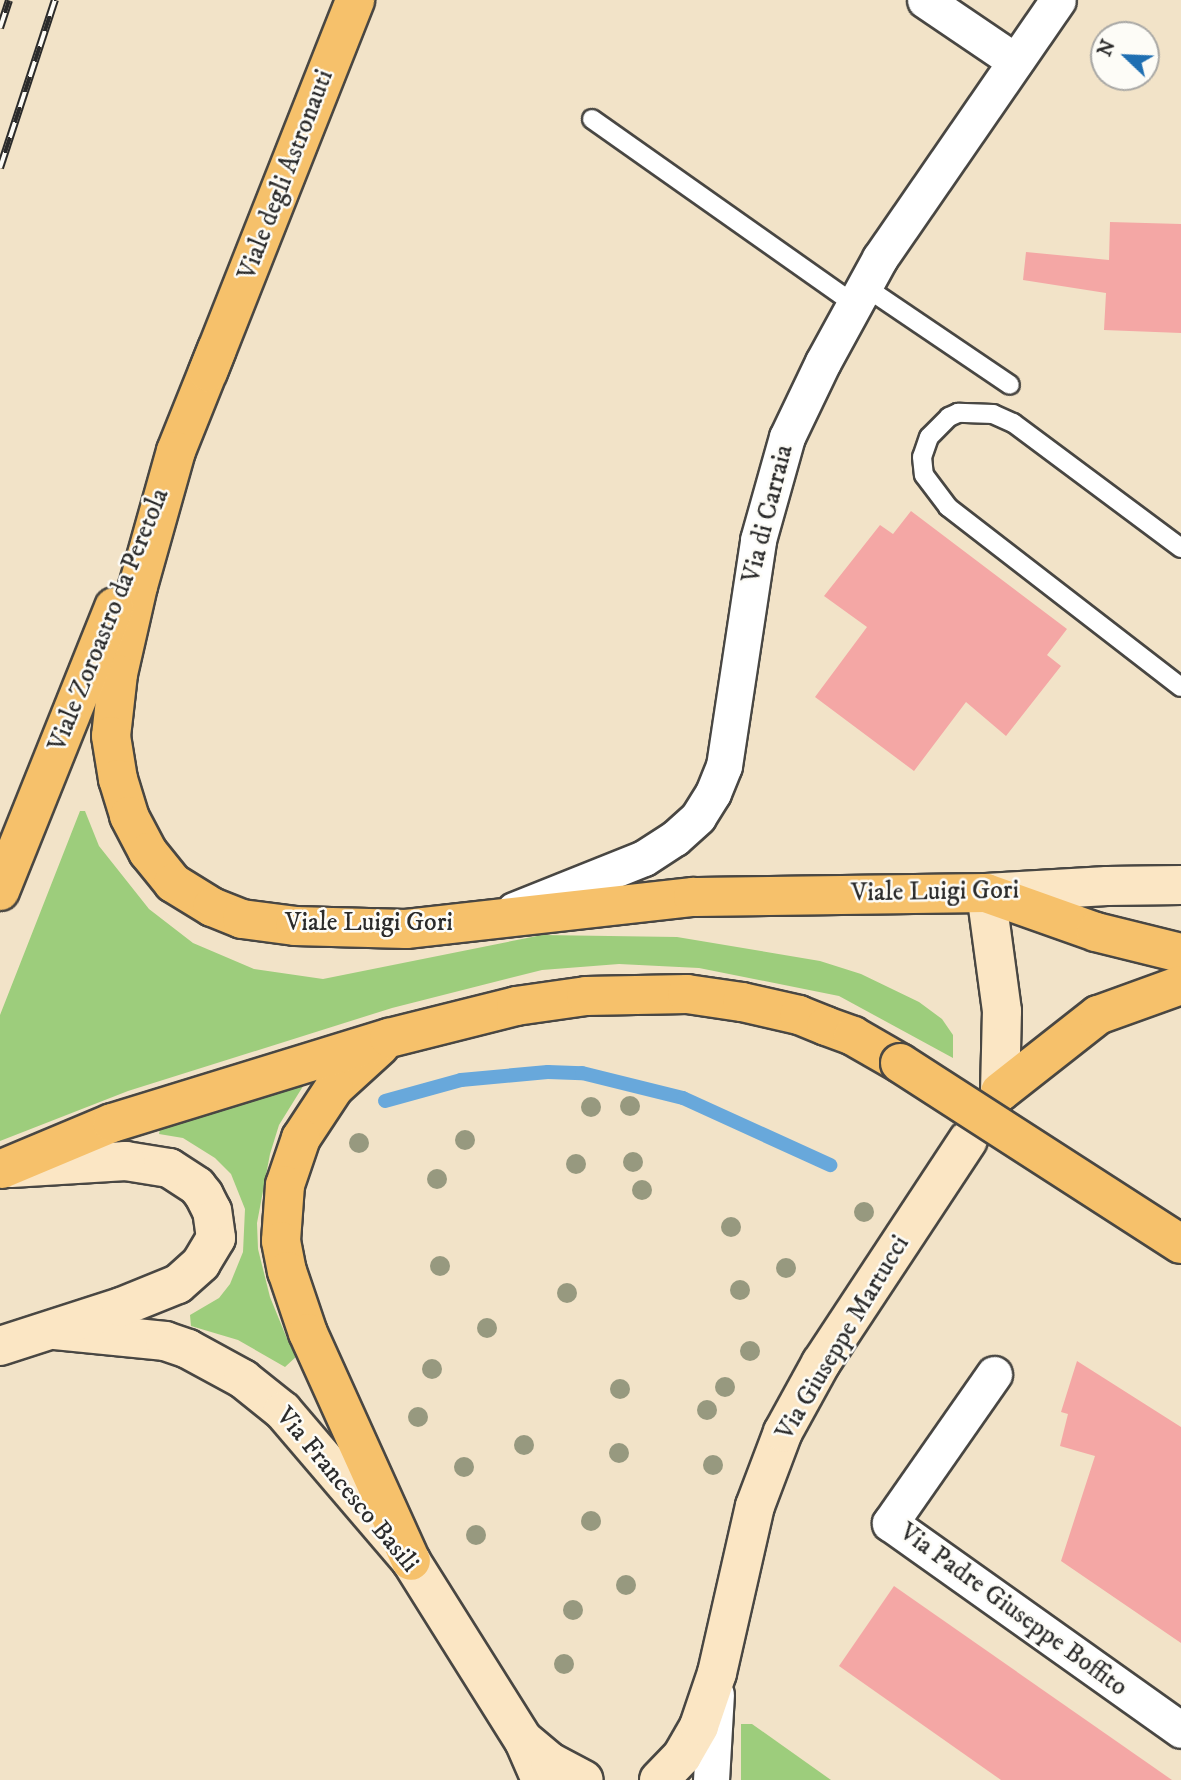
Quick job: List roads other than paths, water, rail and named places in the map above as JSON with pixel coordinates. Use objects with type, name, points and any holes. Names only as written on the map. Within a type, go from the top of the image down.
[{"type":"main road","name":"Viale degli Astronauti","points":[[217,349],[355,0]]},
{"type":"main road","name":"Viale Zoroastro da Peretola","points":[[0,891],[217,349]]},
{"type":"main road","name":"Viale Luigi Gori","points":[[176,451],[123,649],[111,736],[118,779],[129,816],[148,852],[173,883],[212,908],[254,921],[295,926],[406,929],[693,897],[986,893],[1181,885]]},
{"type":"main road","points":[[1181,953],[1096,932],[986,893],[1002,1011],[1000,1092],[1098,1015],[1181,985]]},
{"type":"main road","points":[[1,1169],[111,1123],[389,1038],[516,1006],[586,996],[687,994],[799,1015],[853,1037],[900,1063],[1181,1244]]},
{"type":"main road","points":[[389,1038],[334,1088],[311,1119],[291,1162],[281,1214],[281,1241],[287,1271],[308,1333],[411,1561]]},
{"type":"main road","name":"Via Giuseppe Martucci","points":[[659,1780],[671,1770],[690,1742],[717,1673],[755,1506],[783,1432],[821,1363],[968,1140]]},
{"type":"main road","points":[[0,1346],[163,1290],[189,1276],[210,1252],[216,1238],[212,1211],[197,1186],[169,1168],[153,1164],[114,1162],[1,1169]]},
{"type":"main road","name":"Via Francesco Basili","points":[[55,1329],[164,1341],[188,1349],[243,1379],[283,1411],[411,1561],[524,1741],[541,1780]]},
{"type":"main road","points":[[524,1741],[550,1762],[584,1780]]},
{"type":"street","points":[[925,0],[1015,61]]},
{"type":"street","name":"Via di Carraia","points":[[486,921],[644,858],[675,838],[698,817],[713,793],[724,766],[747,598],[777,467],[787,437],[859,295],[907,218],[1058,0]]},
{"type":"street","name":"Via Padre Giuseppe Boffito","points":[[994,1374],[890,1523],[1181,1730]]},
{"type":"street","name":"Via Giuseppe Martucci","points":[[711,1780],[717,1673]]},
{"type":"lane","points":[[592,120],[859,295],[1010,385]]},
{"type":"lane","points":[[1181,548],[1013,423],[993,414],[958,413],[949,417],[929,437],[922,457],[924,475],[948,507],[1181,687]]},
{"type":"waterway","points":[[385,1101],[461,1080],[548,1072],[582,1073],[683,1098],[830,1165]]},
{"type":"railway","points":[[0,28],[9,0]]},
{"type":"railway","points":[[0,168],[55,0]]}]
